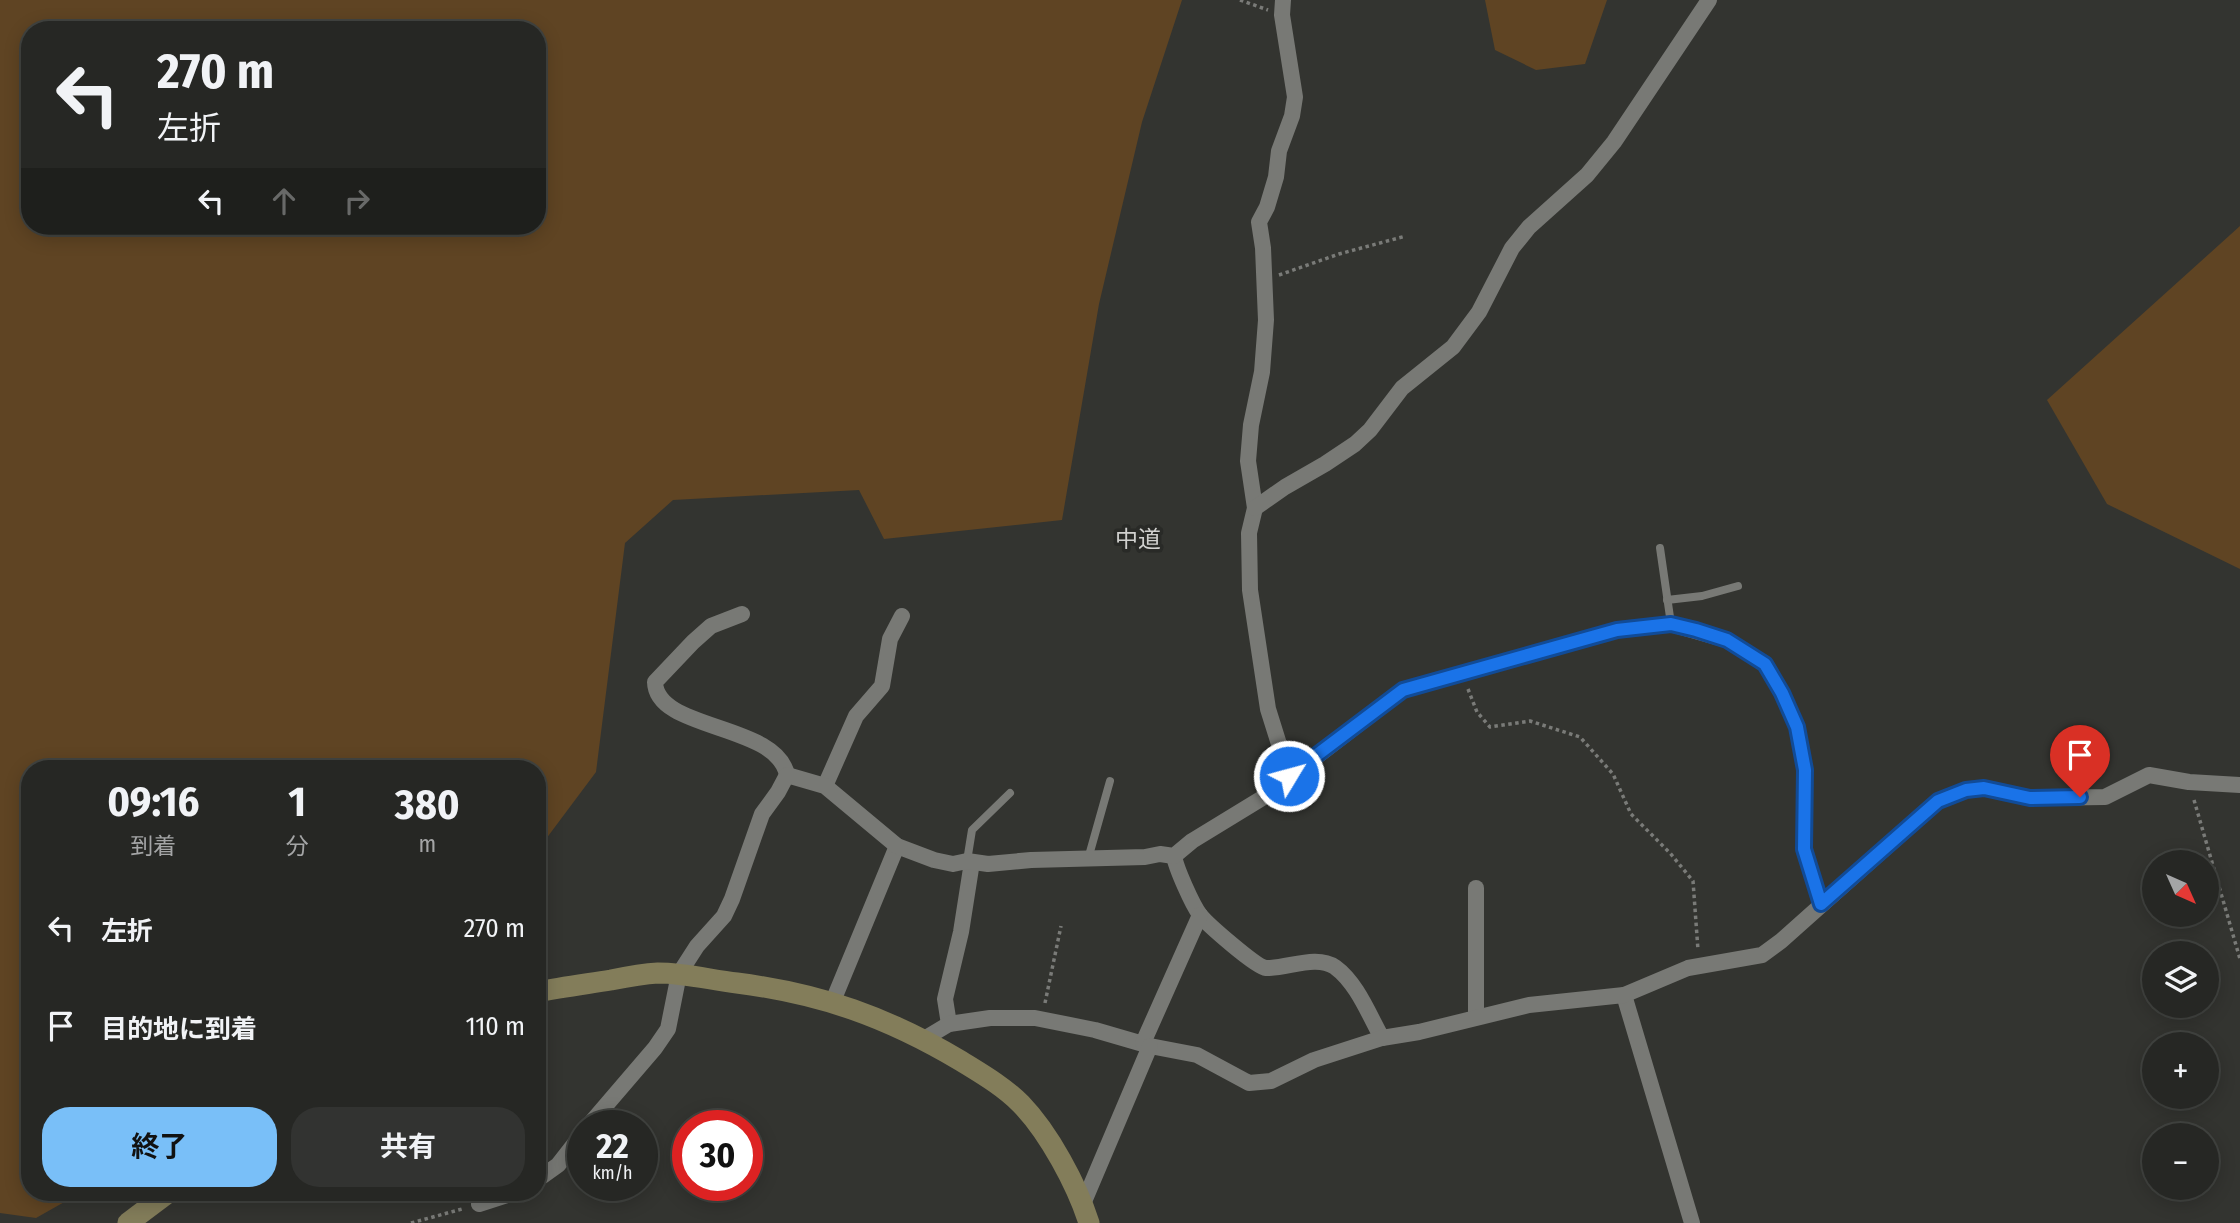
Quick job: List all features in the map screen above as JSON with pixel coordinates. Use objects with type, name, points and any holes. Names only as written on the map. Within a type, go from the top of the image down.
[{"type":"main road","points":[[546,991],[656,973],[678,974],[781,989],[833,1002],[924,1039],[983,1074],[1021,1105],[1044,1131],[1086,1214]]},
{"type":"main road","points":[[128,1223],[157,1201]]},
{"type":"street","points":[[1255,508],[1285,486],[1355,444],[1370,430],[1402,388],[1453,347],[1479,312],[1512,248],[1529,227],[1587,174],[1614,142],[1709,0]]},
{"type":"street","points":[[1282,8],[1294,97],[1292,116],[1279,151],[1276,177],[1259,222],[1266,320],[1262,372],[1251,425],[1248,461],[1255,508],[1249,534],[1250,590],[1268,709],[1289,776]]},
{"type":"street","points":[[602,1110],[668,1029],[678,974],[697,946],[724,916],[762,814],[787,775],[786,766],[773,752],[744,736],[701,723],[678,712],[663,700],[655,688],[655,682],[710,626],[743,614]]},
{"type":"street","points":[[825,786],[856,716],[881,686],[890,639],[902,616]]},
{"type":"street","points":[[787,775],[825,786],[897,846],[934,860],[954,864],[988,864],[1160,854],[1174,856],[1192,841],[1264,797],[1403,690],[1617,630],[1671,624],[1727,640],[1765,664],[1782,693],[1797,727],[1805,770],[1804,849],[1821,904]]},
{"type":"street","points":[[924,1039],[950,1024],[990,1018],[1042,1019],[1197,1055],[1249,1083],[1270,1081],[1314,1060],[1382,1038],[1419,1032],[1529,1004],[1624,995],[1688,968],[1762,955],[1938,801],[1966,790],[1984,788],[2030,798],[2105,797],[2149,775],[2189,782],[2240,785]]},
{"type":"street","points":[[833,1002],[897,846]]},
{"type":"street","points":[[1174,856],[1199,915],[1247,957],[1265,968],[1317,962],[1333,965],[1348,978],[1382,1038]]},
{"type":"street","points":[[950,1024],[945,999],[961,932],[969,862]]},
{"type":"street","points":[[1476,888],[1476,1017]]},
{"type":"street","points":[[1086,1214],[1146,1044],[1199,915]]},
{"type":"street","points":[[1624,995],[1692,1223]]},
{"type":"street","points":[[546,1174],[558,1165],[567,1153]]},
{"type":"street","points":[[479,1204],[488,1201]]},
{"type":"lane","points":[[1660,548],[1671,624]]},
{"type":"lane","points":[[1667,600],[1702,596],[1738,586]]},
{"type":"lane","points":[[1088,859],[1110,782]]},
{"type":"lane","points":[[969,862],[972,830],[1010,793]]},
{"type":"path","points":[[1240,0],[1282,8]]},
{"type":"path","points":[[1264,280],[1339,254],[1406,236]]},
{"type":"path","points":[[1463,674],[1477,712],[1490,727],[1530,721],[1569,732],[1580,737],[1613,774],[1632,814],[1693,881],[1696,940],[1701,965]]},
{"type":"path","points":[[2189,782],[2240,959]]},
{"type":"path","points":[[1042,1019],[1061,926]]},
{"type":"path","points":[[411,1223],[479,1204]]},
{"type":"shaded area","points":[[0,0],[1182,0],[1142,122],[1099,304],[1062,520],[884,539],[859,490],[673,500],[625,543],[596,772],[546,839],[546,760],[21,760],[21,1201],[66,1201],[36,1218],[0,1213]]},
{"type":"shaded area","points":[[1485,0],[1607,0],[1585,64],[1536,70],[1495,50]]},
{"type":"shaded area","points":[[2240,226],[2240,569],[2107,504],[2047,400]]},
{"type":"district","name":"中道","points":[[1138,539]]},
{"type":"route","points":[[1289,776],[1403,690],[1617,630],[1671,624],[1727,640],[1765,664],[1782,693],[1797,727],[1805,770],[1804,849],[1821,904],[1938,801],[1966,790],[1984,788],[2030,798],[2080,797]]}]
